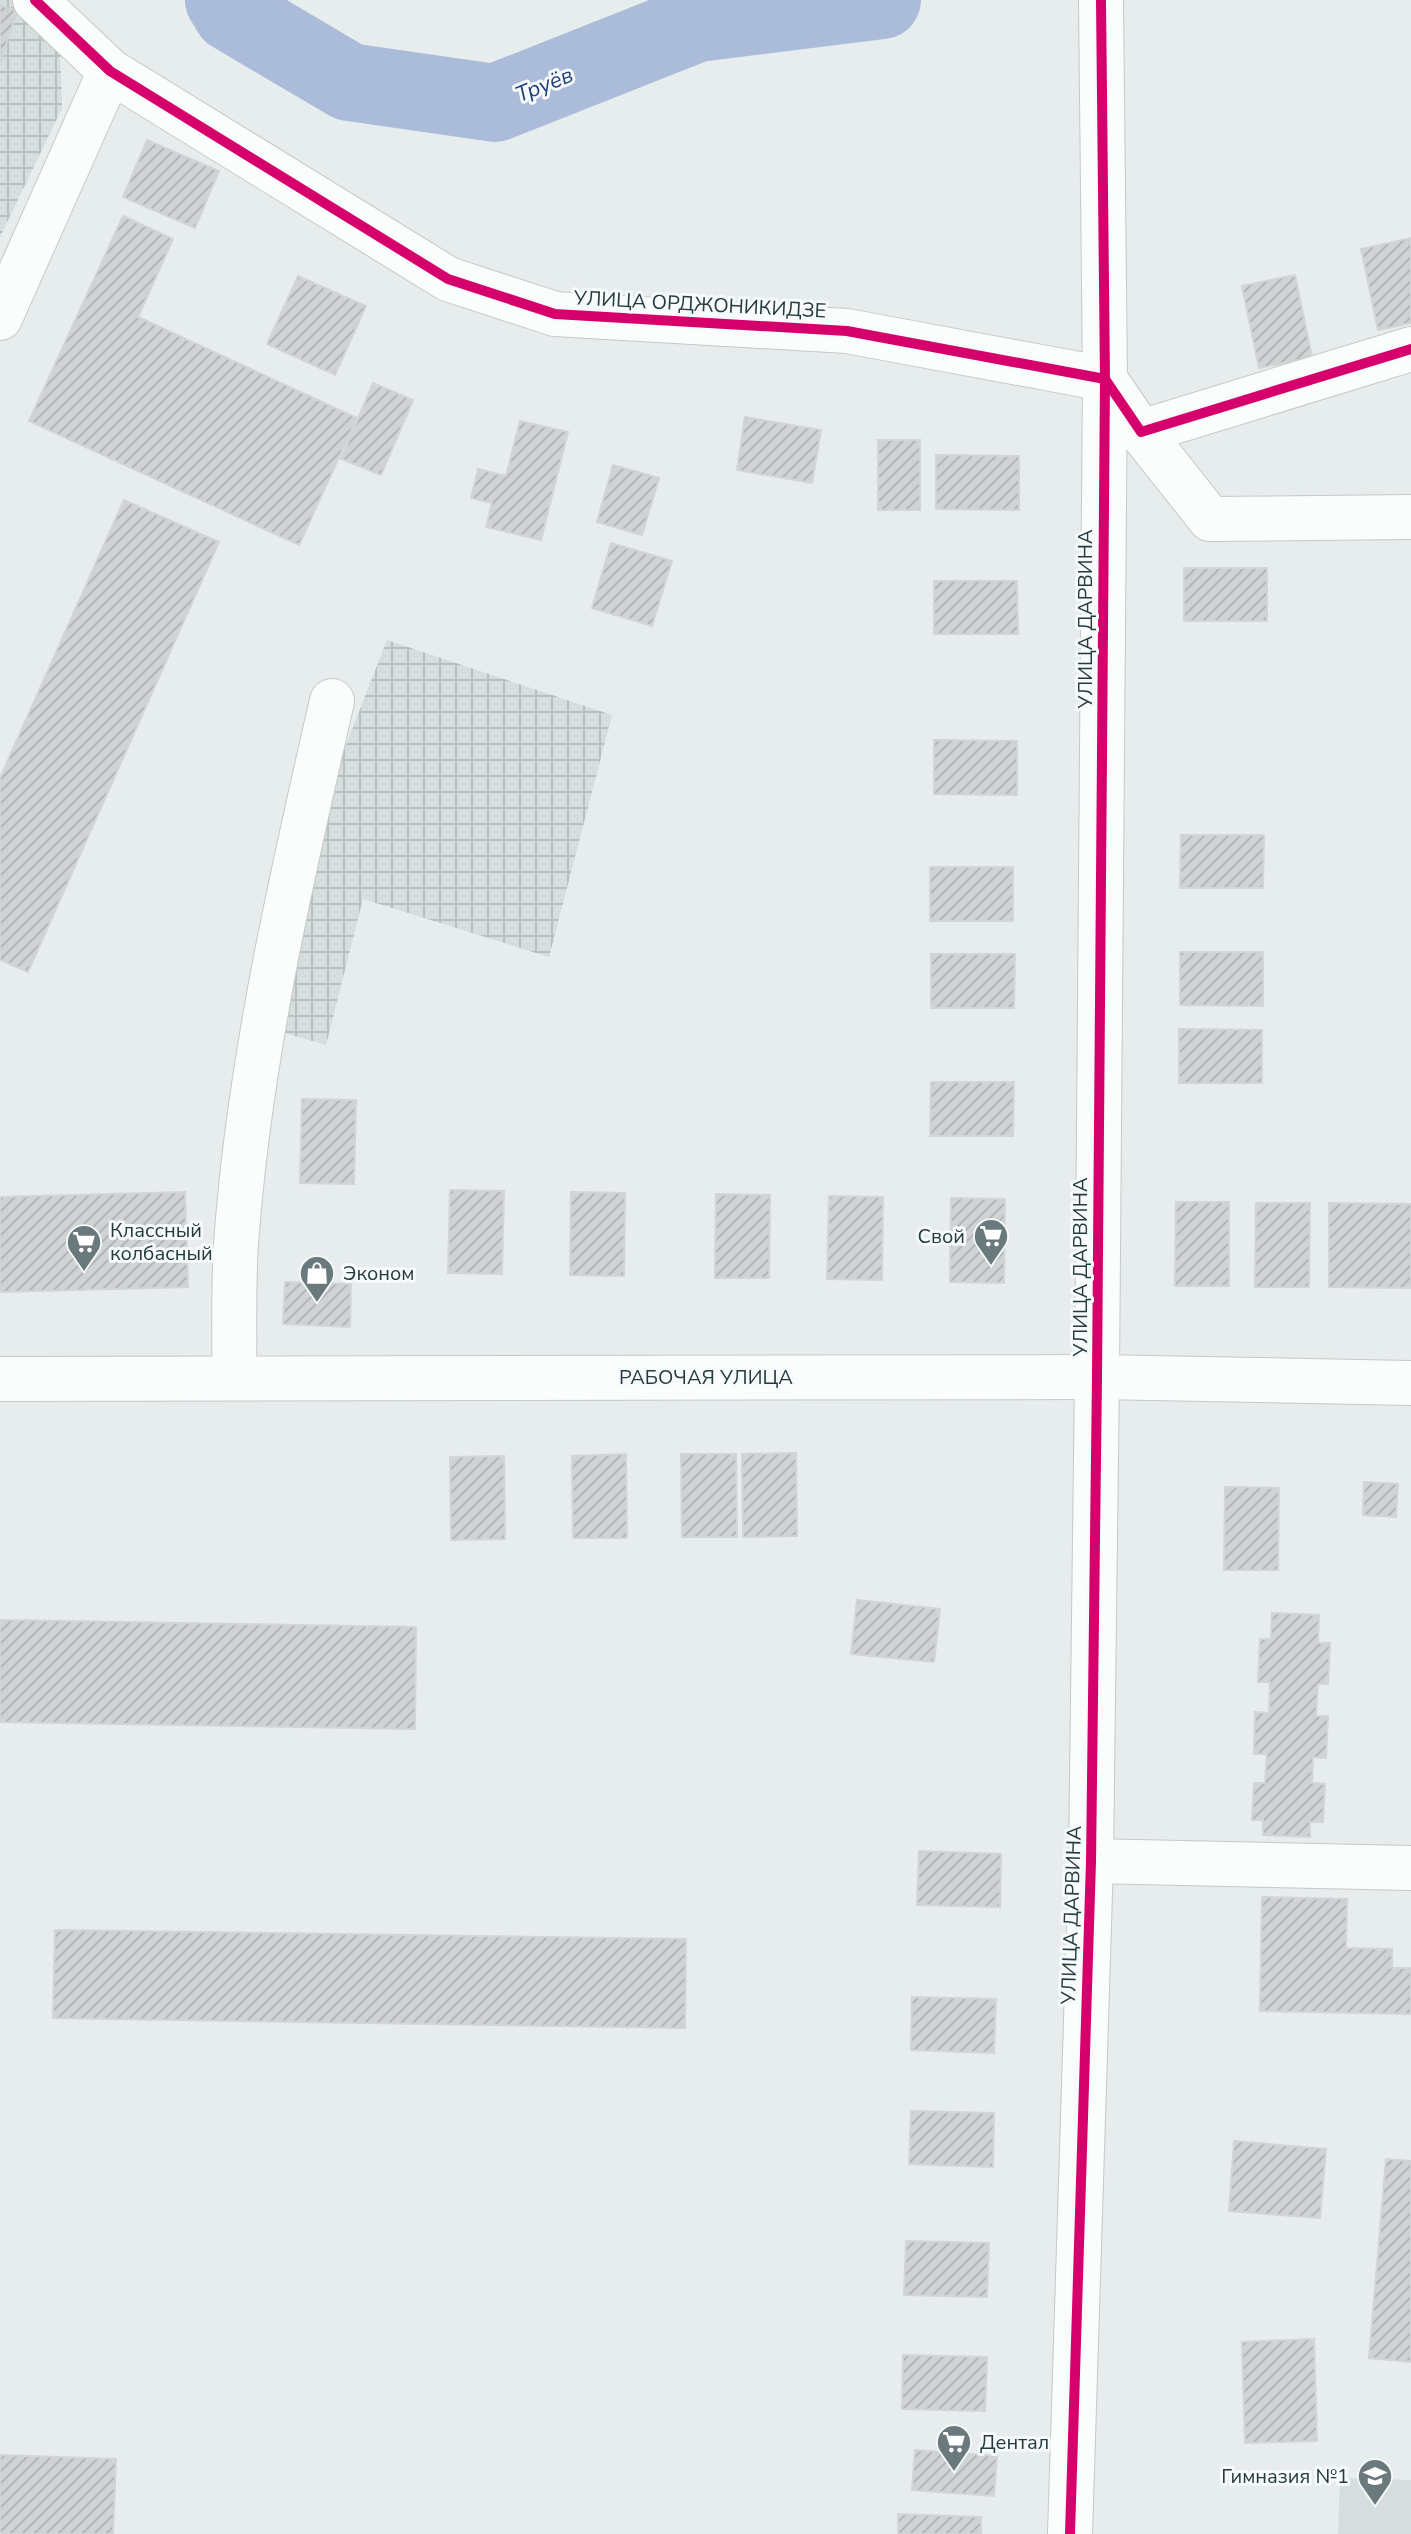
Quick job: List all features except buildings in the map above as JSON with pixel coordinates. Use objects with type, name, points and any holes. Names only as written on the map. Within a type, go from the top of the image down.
[{"type":"street","name":"УЛИЦА ОРДЖОНИКИДЗЕ","points":[[35,0],[110,71],[448,279],[555,314],[847,331],[1105,379]]},
{"type":"street","name":"УЛИЦА ДАРВИНА","points":[[1070,2534],[1091,1861],[1097,1377],[1105,379],[1101,0]]},
{"type":"street","points":[[0,318],[110,71]]},
{"type":"street","points":[[1141,432],[1411,349]]},
{"type":"street","points":[[1105,379],[1141,432],[1210,519],[1411,517]]},
{"type":"street","points":[[234,1378],[236,1245],[256,1071],[290,884],[332,701]]},
{"type":"street","name":"РАБОЧАЯ УЛИЦА","points":[[0,1379],[1097,1377],[1411,1383]]},
{"type":"street","points":[[1091,1861],[1411,1868]]},
{"type":"shaded area","points":[[0,0],[14,0],[60,44],[62,108],[0,237]]},
{"type":"shaded area","points":[[387,640],[612,715],[549,957],[363,899],[326,1045],[281,1032],[331,783]]},
{"type":"shaded area","name":"Гимназия №1","points":[[1340,2478],[1411,2480],[1411,2534],[1338,2534]]},
{"type":"waterway","name":"Труёв","points":[[224,0],[232,13],[349,82],[495,103],[697,23],[882,0]]},
{"type":"cycle path","points":[[35,0],[110,71],[448,279],[555,314],[847,331],[1105,379],[1141,432],[1411,349]]},
{"type":"cycle path","points":[[1070,2534],[1091,1861],[1097,1377],[1105,379],[1101,0]]},
{"type":"place","name":"Свой","points":[[991,1267]]},
{"type":"place","name":"Классный колбасный","points":[[84,1273]]},
{"type":"place","name":"Эконом","points":[[317,1304]]},
{"type":"place","name":"Дентал","points":[[954,2473]]},
{"type":"place","name":"Гимназия №1","points":[[1375,2507]]}]
